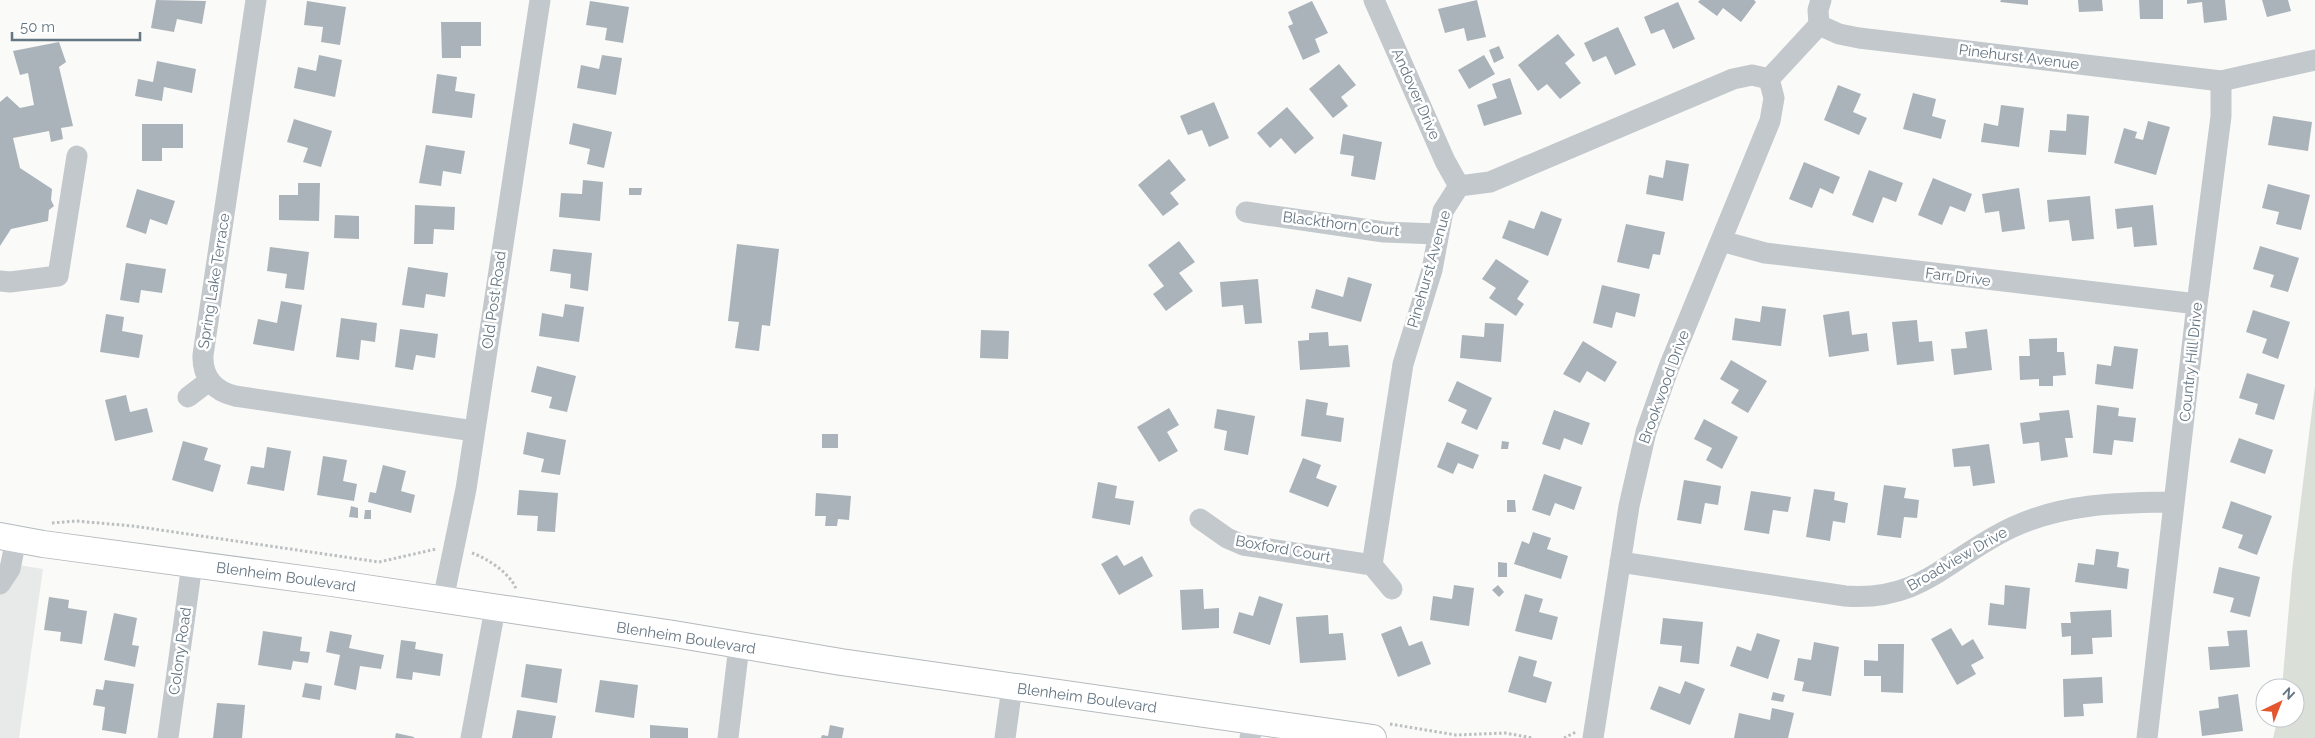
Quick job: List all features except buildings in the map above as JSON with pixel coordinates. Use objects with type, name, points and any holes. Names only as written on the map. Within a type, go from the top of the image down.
[{"type":"main road","name":"Blenheim Boulevard","points":[[8,537],[443,600],[1012,688],[1251,730],[1373,738]]},
{"type":"street","name":"Spring Lake Terrace","points":[[209,381],[203,364],[203,356],[256,0]]},
{"type":"street","name":"Old Post Road","points":[[443,600],[466,489],[540,0]]},
{"type":"street","name":"Andover Drive","points":[[1374,0],[1445,161],[1459,186]]},
{"type":"street","points":[[1459,186],[1490,182],[1733,79],[1752,76],[1769,79],[1819,25],[1818,10],[1821,0]]},
{"type":"street","name":"Pinehurst Avenue","points":[[1819,25],[1839,34],[1859,38],[2222,81]]},
{"type":"street","points":[[2222,81],[2315,60]]},
{"type":"street","name":"Brookwood Drive","points":[[1593,738],[1629,506],[1646,432],[1669,367],[1770,122],[1774,98],[1769,79]]},
{"type":"street","name":"Country Hill Drive","points":[[2147,738],[2197,304],[2221,116],[2222,81]]},
{"type":"street","points":[[0,281],[10,282],[58,276],[77,156]]},
{"type":"street","name":"Pinehurst Avenue","points":[[1372,565],[1403,364],[1432,270],[1437,234],[1443,211],[1459,186]]},
{"type":"street","name":"Blackthorn Court","points":[[1246,212],[1384,232],[1437,234]]},
{"type":"street","name":"Farr Drive","points":[[1721,241],[1765,253],[2197,304]]},
{"type":"street","points":[[188,397],[209,381],[219,390],[235,396],[474,431]]},
{"type":"street","name":"Broadview Drive","points":[[1620,562],[1844,596],[1878,597],[1918,586],[1984,542],[2015,526],[2046,515],[2104,503],[2174,502]]},
{"type":"street","name":"Boxford Court","points":[[1200,519],[1227,538],[1243,545],[1372,565]]},
{"type":"street","points":[[0,584],[10,569],[8,537]]},
{"type":"street","name":"Colony Road","points":[[168,738],[192,564]]},
{"type":"street","points":[[1372,565],[1392,589]]},
{"type":"street","points":[[471,738],[495,609]]},
{"type":"street","points":[[728,738],[739,646]]},
{"type":"street","points":[[1005,738],[1012,688]]},
{"type":"shaded area","points":[[2315,386],[2315,738],[2273,738],[2276,728],[2305,728],[2305,678],[2283,678],[2292,572]]},
{"type":"shaded area","points":[[0,562],[43,569],[19,738],[0,738]]}]
